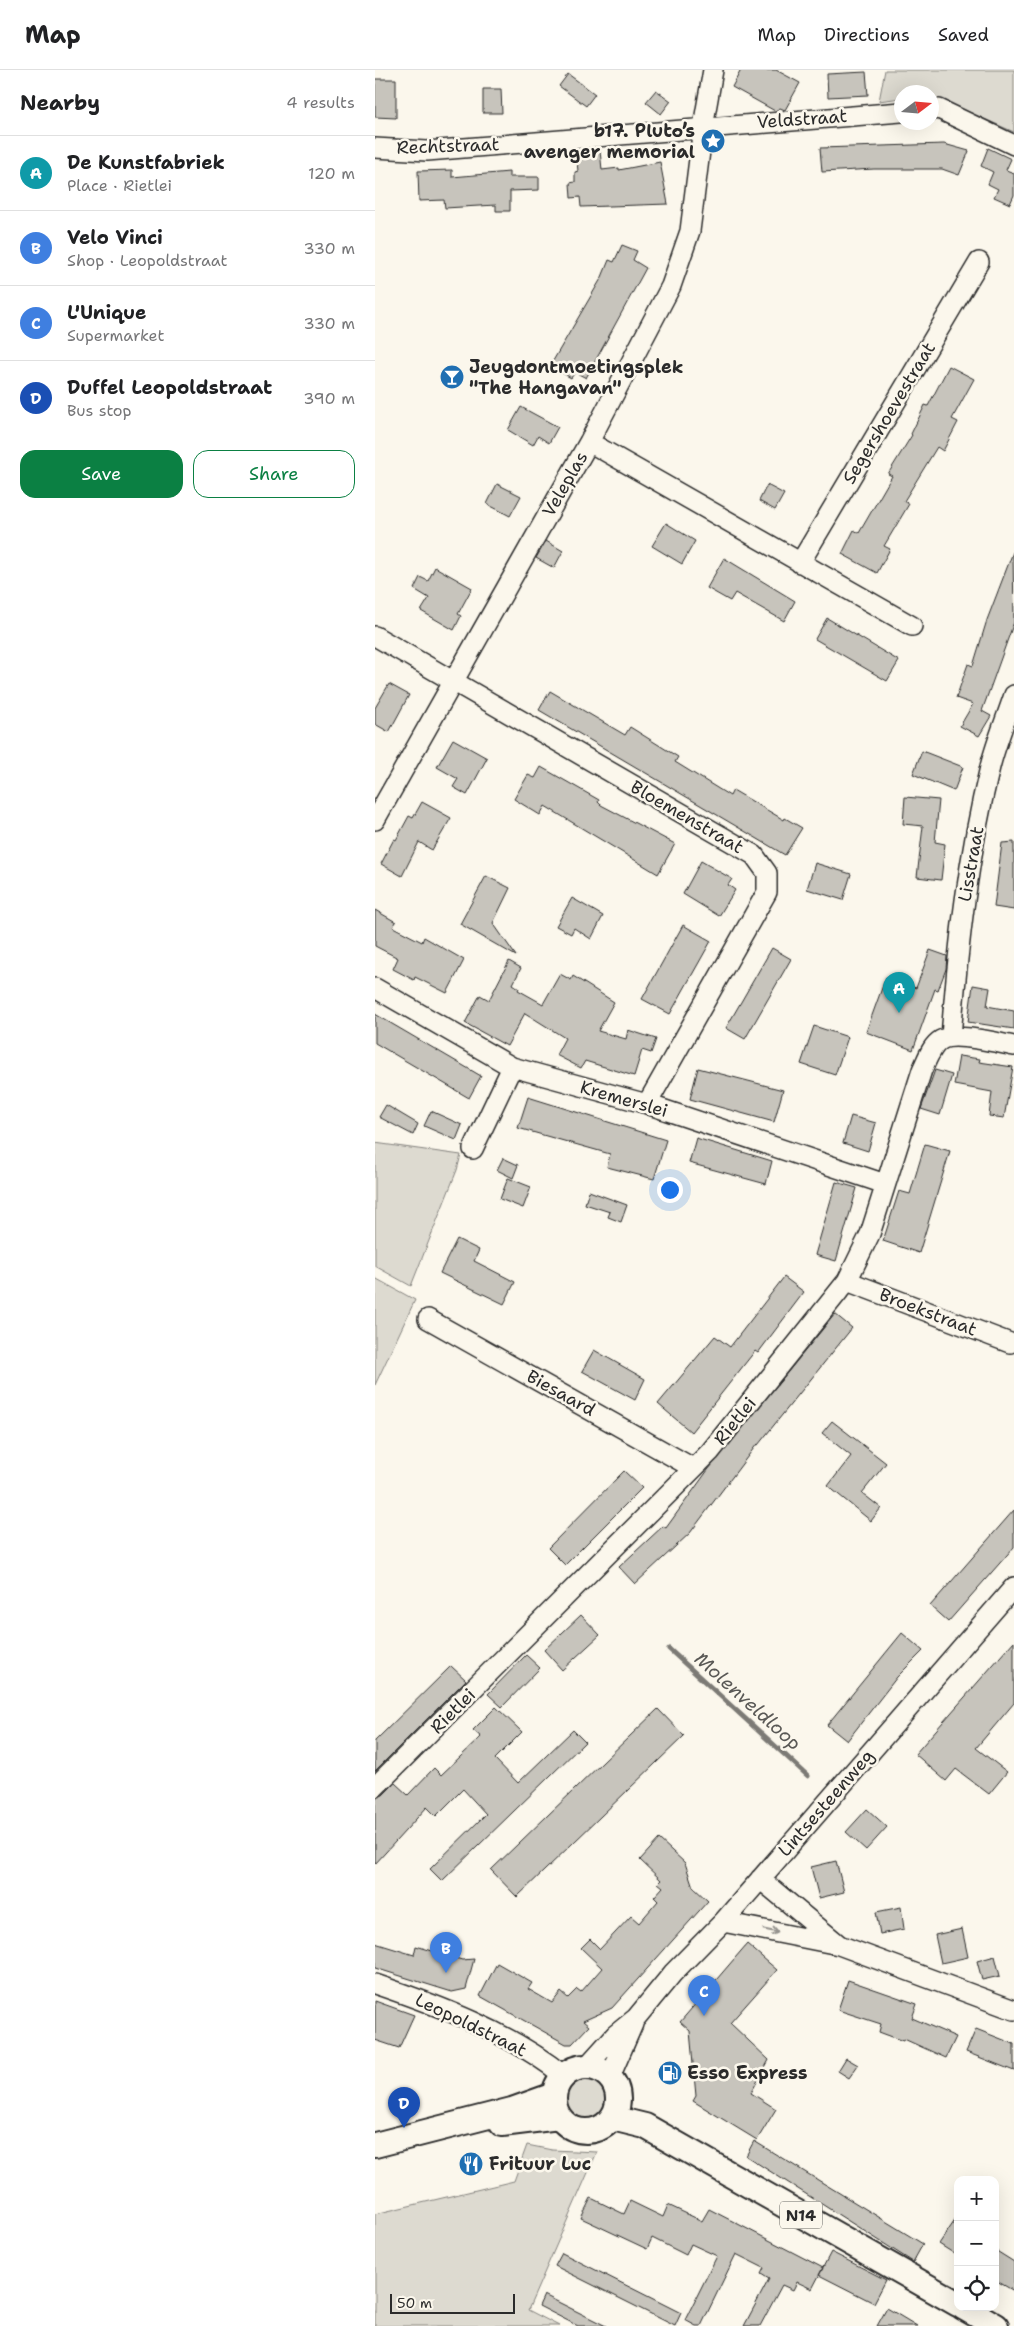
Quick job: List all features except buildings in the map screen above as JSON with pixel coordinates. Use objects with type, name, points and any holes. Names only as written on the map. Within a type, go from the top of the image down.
[{"type":"main road","points":[[587,2066],[574,2068],[559,2096],[566,2124],[586,2131],[605,2125],[613,2097]]},
{"type":"main road","name":"N14","points":[[587,2066],[600,2069],[613,2097],[645,2126],[954,2302]]},
{"type":"main road","points":[[375,2145],[559,2096]]},
{"type":"main road","points":[[970,2311],[996,2326]]},
{"type":"street","points":[[703,127],[713,70]]},
{"type":"street","points":[[939,109],[1014,144]]},
{"type":"street","name":"Veldstraat","points":[[703,127],[894,113]]},
{"type":"street","name":"Rechtstraat","points":[[375,148],[427,151],[703,127]]},
{"type":"street","name":"Veleplas","points":[[375,820],[589,442],[671,286],[690,231],[703,127]]},
{"type":"street","name":"Segershoevestraat","points":[[800,563],[979,262]]},
{"type":"street","points":[[589,442],[912,626]]},
{"type":"street","name":"Bloemenstraat","points":[[375,636],[753,855],[767,873],[767,892],[647,1104]]},
{"type":"street","name":"Lisstraat","points":[[951,1037],[958,944],[972,847],[990,765],[1014,695]]},
{"type":"street","name":"Kremerslei","points":[[375,988],[512,1067],[647,1104],[885,1184]]},
{"type":"street","points":[[951,1037],[1014,1046]]},
{"type":"street","name":"Rietlei","points":[[375,1787],[710,1452],[847,1281],[870,1234],[925,1064],[931,1051],[940,1041],[951,1037]]},
{"type":"street","points":[[473,1149],[512,1067]]},
{"type":"street","name":"Broekstraat","points":[[847,1281],[1010,1343]]},
{"type":"street","name":"Biesaard","points":[[428,1319],[693,1468]]},
{"type":"street","name":"Lintsesteenweg","points":[[636,2018],[673,1973],[723,1922],[1014,1587]]},
{"type":"street","points":[[760,1879],[839,1945]]},
{"type":"street","points":[[723,1922],[839,1945],[1014,2010]]},
{"type":"street","name":"Leopoldstraat","points":[[375,1984],[436,2004],[544,2060],[559,2096]]},
{"type":"street","points":[[587,2066],[615,2035],[636,2018]]},
{"type":"street","points":[[613,2097],[636,2018]]},
{"type":"shaded area","points":[[885,70],[1014,70],[1014,132],[939,100],[939,85],[894,85],[894,99],[879,101]]},
{"type":"shaded area","points":[[375,1143],[461,1155],[457,1170],[411,1286],[375,1266]]},
{"type":"shaded area","points":[[375,1278],[415,1300],[375,1385]]},
{"type":"shaded area","points":[[580,2074],[588,2074],[597,2078],[603,2084],[607,2097],[603,2110],[597,2116],[588,2120],[580,2120],[571,2116],[565,2110],[561,2101],[561,2093],[565,2084],[571,2078]]},
{"type":"shaded area","points":[[527,2145],[552,2150],[597,2152],[528,2310],[559,2326],[375,2326],[375,2214],[514,2181]]},
{"type":"waterway","name":"Molenveldloop","points":[[669,1649],[808,1776]]},
{"type":"place","name":"b17. Pluto’s avenger memorial","points":[[713,141]]},
{"type":"place","name":"Jeugdontmoetingsplek \"The Hangavan\"","points":[[452,377]]},
{"type":"place","name":"De Kunstfabriek","points":[[899,1013]]},
{"type":"place","name":"Velo Vinci","points":[[446,1973]]},
{"type":"place","name":"L'Unique","points":[[704,2016]]},
{"type":"place","name":"Esso Express","points":[[670,2073]]},
{"type":"place","name":"Duffel Leopoldstraat","points":[[404,2128]]},
{"type":"place","name":"Frituur Luc","points":[[471,2164]]}]
